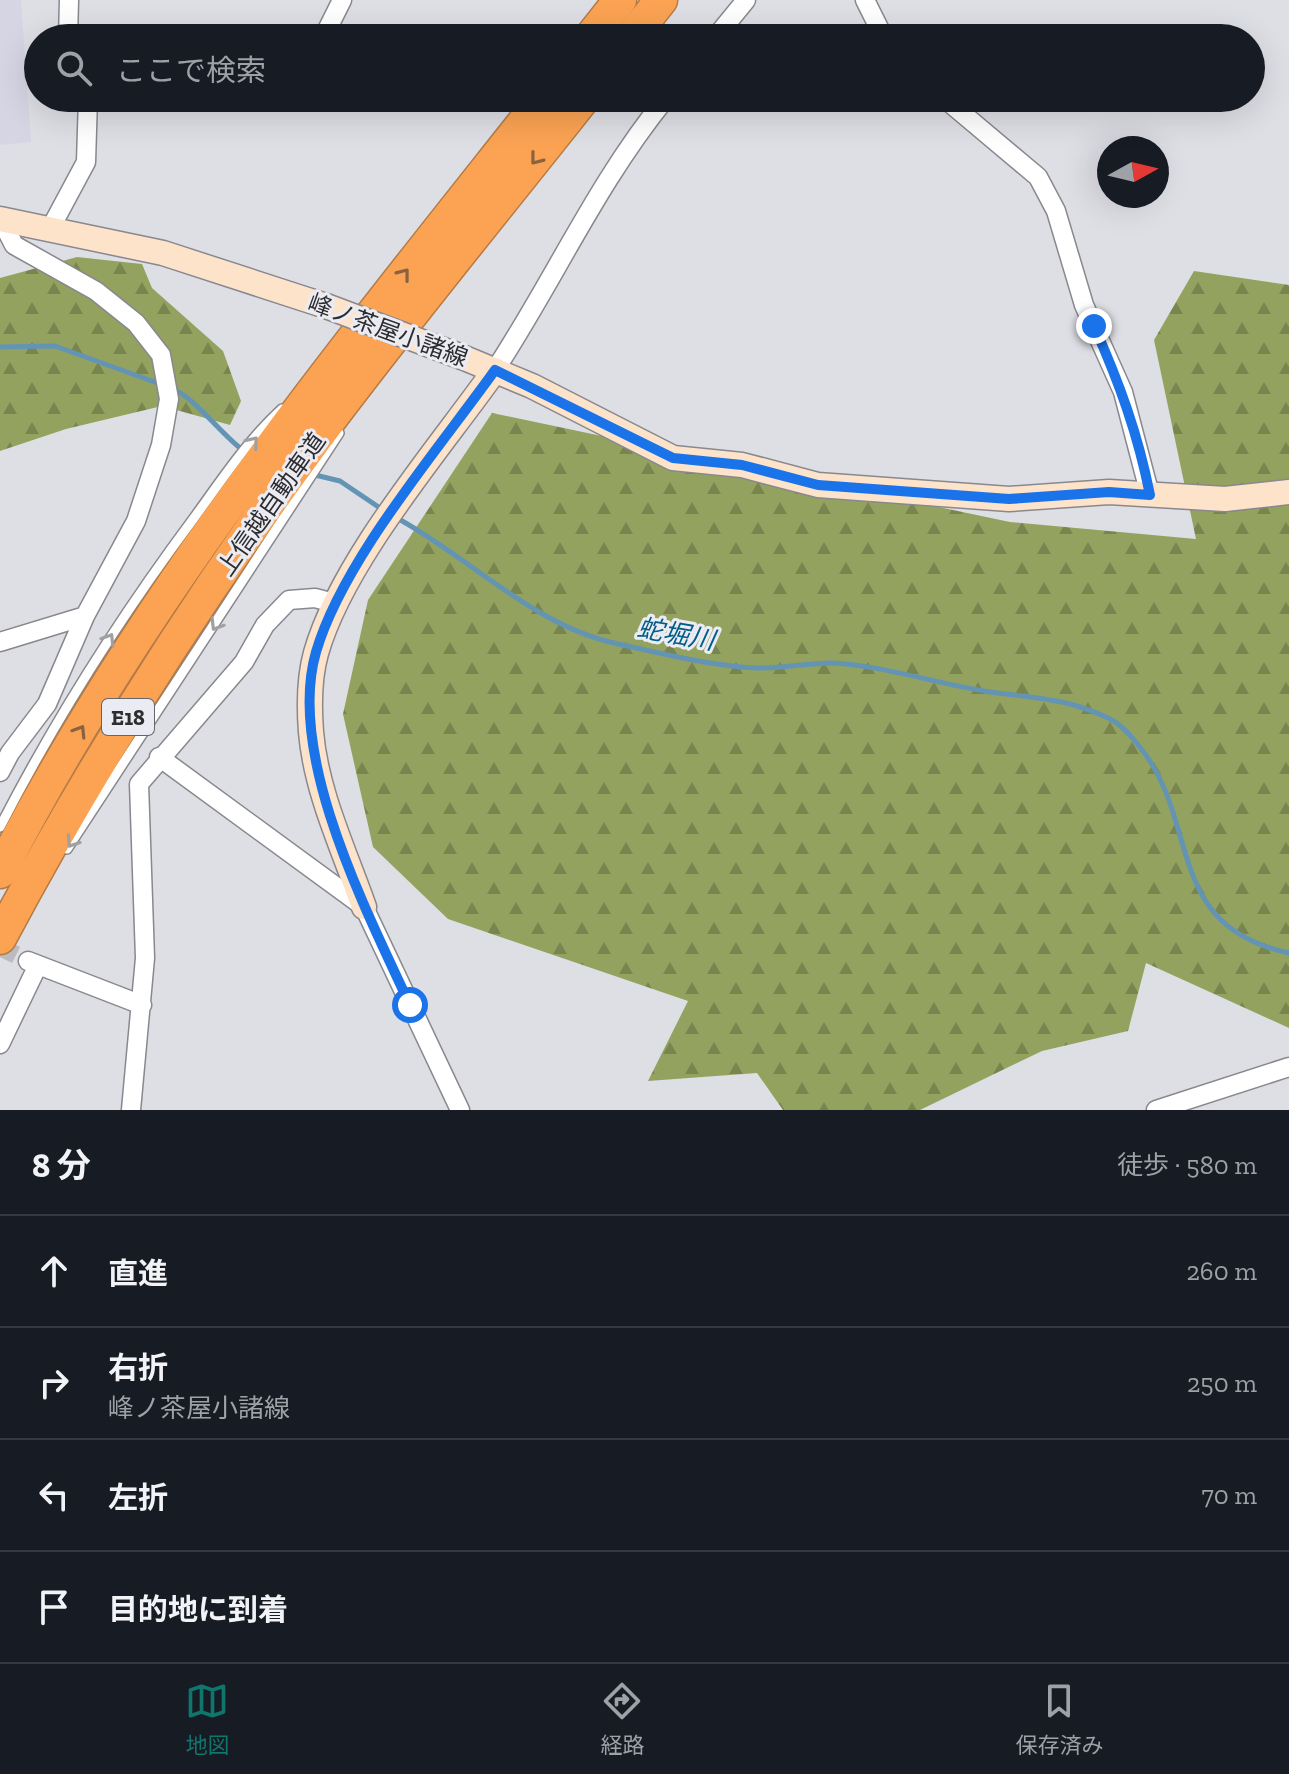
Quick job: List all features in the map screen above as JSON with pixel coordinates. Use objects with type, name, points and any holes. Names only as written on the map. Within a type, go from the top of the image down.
[{"type":"highway","points":[[601,24],[620,0]]},
{"type":"highway","points":[[642,24],[661,0]]},
{"type":"highway","name":"上信越自動車道","points":[[0,872],[75,739],[235,479],[284,413],[353,340],[532,112]]},
{"type":"highway","name":"上信越自動車道","points":[[0,938],[113,741],[320,447],[472,239],[573,112]]},
{"type":"main road","name":"峰ノ茶屋小諸線","points":[[0,220],[163,253],[326,306],[495,370],[673,458],[742,465],[818,485],[1009,499],[1109,492],[1225,499],[1289,492]]},
{"type":"main road","points":[[364,907],[321,788],[311,734],[310,693],[315,654],[334,603],[393,511],[495,370]]},
{"type":"street","points":[[68,24],[69,0]]},
{"type":"street","points":[[330,24],[342,0]]},
{"type":"street","points":[[726,24],[746,0]]},
{"type":"street","points":[[865,0],[877,24]]},
{"type":"street","points":[[49,231],[86,162],[88,112]]},
{"type":"street","points":[[495,370],[531,315],[627,145],[654,112]]},
{"type":"street","points":[[961,112],[1038,177],[1050,200],[1065,236],[1084,305],[1123,392],[1139,442],[1150,495]]},
{"type":"street","points":[[0,220],[14,245],[96,291],[136,323],[161,355],[169,399],[161,445],[136,521],[85,616],[47,704],[10,753],[0,772]]},
{"type":"street","points":[[131,1110],[145,958],[139,784],[159,757],[244,662],[265,625],[289,600],[315,598],[334,603]]},
{"type":"street","points":[[0,642],[85,616]]},
{"type":"street","points":[[159,757],[364,907],[460,1110]]},
{"type":"street","points":[[0,1044],[33,964],[142,1005]]},
{"type":"street","points":[[1156,1110],[1289,1067]]},
{"type":"lane","points":[[378,376],[472,239]]},
{"type":"lane","points":[[299,392],[353,340]]},
{"type":"lane","points":[[320,447],[344,426]]},
{"type":"lane","points":[[0,827],[40,750],[115,629],[235,479]]},
{"type":"lane","points":[[63,854],[279,508]]},
{"type":"lane","points":[[0,950],[39,891]]},
{"type":"shaded area","points":[[0,0],[21,0],[24,112],[29,112],[31,142],[0,145]]},
{"type":"green space","points":[[77,257],[142,264],[152,288],[223,351],[241,401],[230,425],[162,406],[66,429],[0,451],[0,278]]},
{"type":"green space","points":[[1194,271],[1289,285],[1289,1028],[1146,963],[1128,1031],[1042,1051],[920,1110],[783,1110],[757,1073],[648,1081],[688,1001],[448,919],[373,847],[343,714],[368,600],[492,413],[1010,522],[1196,539],[1154,340]]},
{"type":"waterway","name":"蛇堀川","points":[[0,347],[55,346],[163,385]]},
{"type":"waterway","name":"蛇堀川","points":[[172,389],[190,400],[245,452]]},
{"type":"waterway","name":"蛇堀川","points":[[311,474],[340,481],[383,510]]},
{"type":"waterway","name":"蛇堀川","points":[[395,517],[527,605],[584,634],[614,643],[740,667],[849,664],[972,689],[1064,703],[1108,718],[1139,746],[1158,776],[1202,896],[1221,920],[1249,939],[1289,953]]},
{"type":"tunnel","points":[[0,947],[28,961]]},
{"type":"route","points":[[410,1005],[364,907],[321,788],[311,734],[310,693],[315,654],[334,603],[393,511],[495,370],[673,458],[742,465],[818,485],[1009,499],[1109,492],[1150,495],[1139,442],[1123,392],[1094,326]]}]
